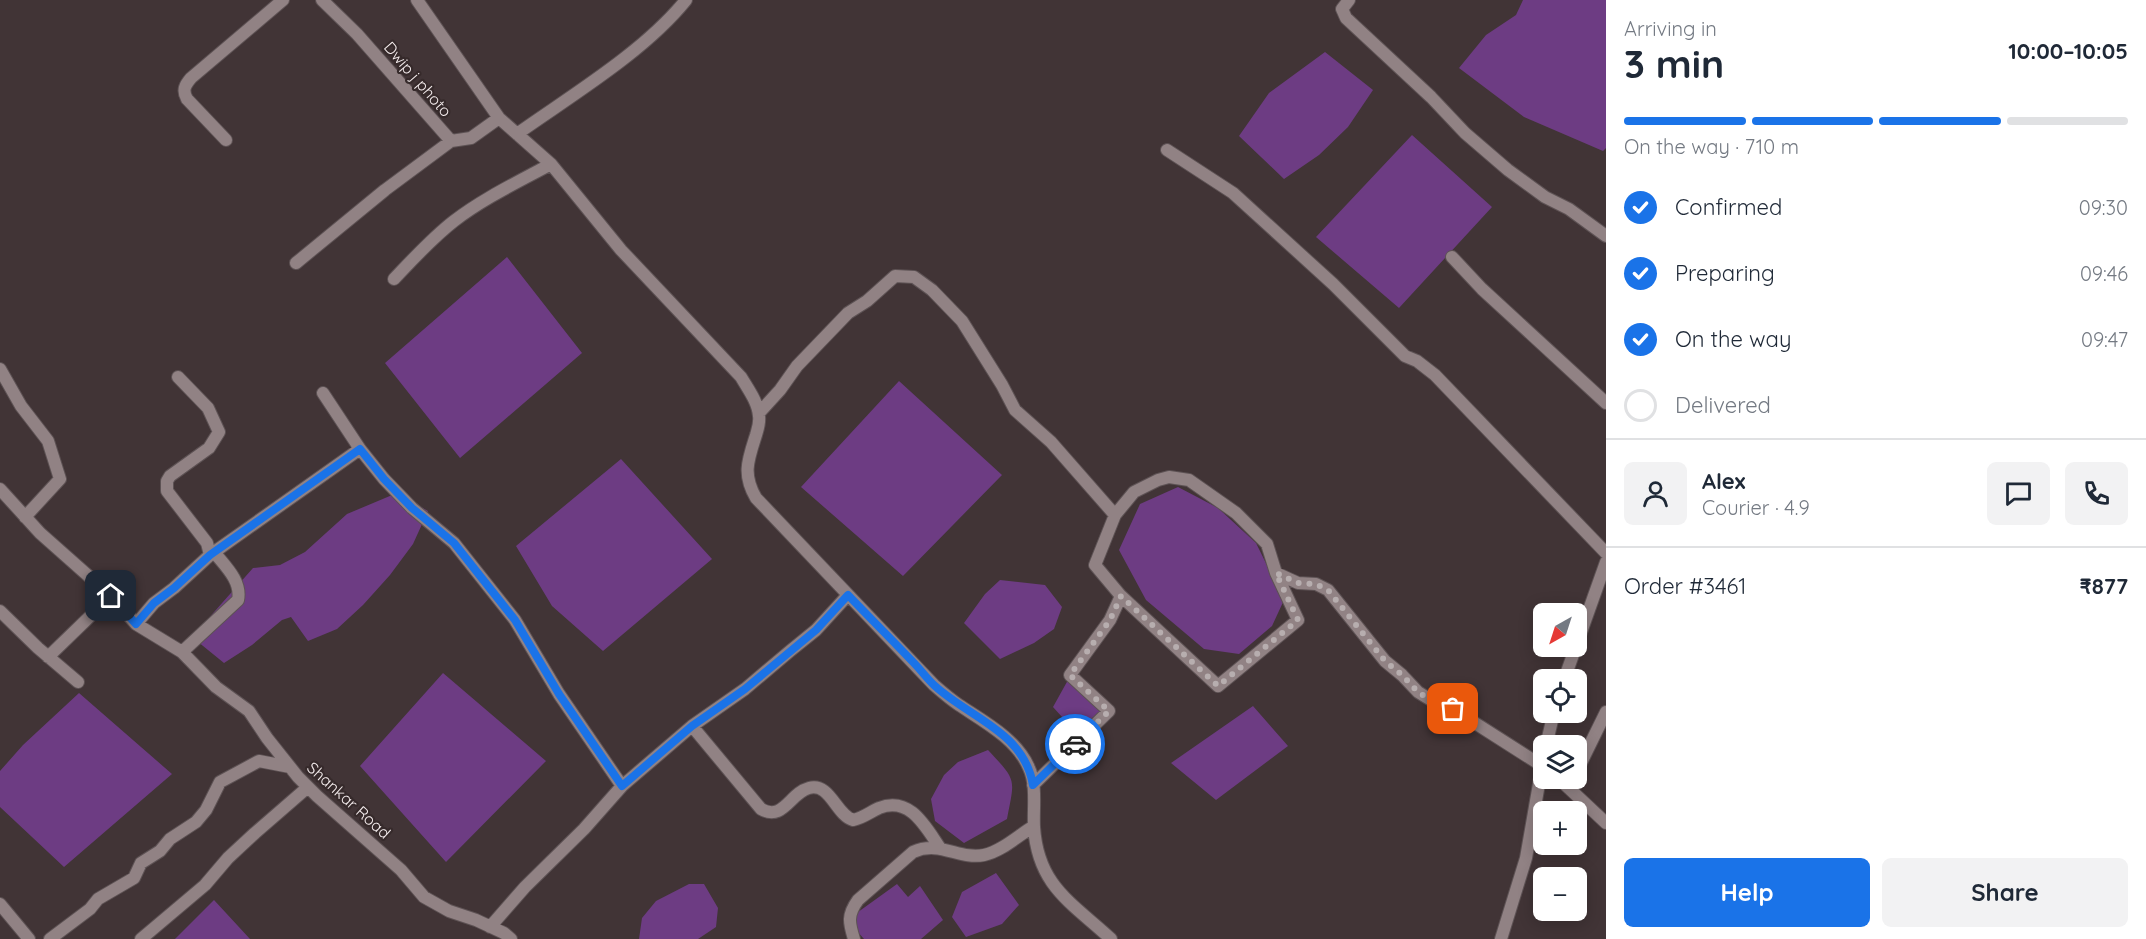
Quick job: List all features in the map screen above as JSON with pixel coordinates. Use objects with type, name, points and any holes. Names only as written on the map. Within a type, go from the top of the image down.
[{"type":"street","points":[[226,140],[187,99],[184,88],[191,78],[283,0]]},
{"type":"street","name":"Dwip j photo","points":[[322,0],[357,34],[451,141],[471,138],[499,118]]},
{"type":"street","points":[[417,0],[499,118],[551,164],[621,250],[741,377],[753,396],[759,413],[760,423],[747,468],[748,484],[756,498],[934,685],[957,704],[996,728],[1020,754],[1030,768],[1033,785],[1035,841],[1040,861],[1048,878],[1056,890],[1111,939]]},
{"type":"street","points":[[1349,0],[1342,9],[1346,18],[1431,96],[1465,133],[1508,170],[1545,196],[1569,208],[1606,236]]},
{"type":"street","points":[[518,134],[627,56],[662,26],[684,1]]},
{"type":"street","points":[[296,263],[385,190],[451,141]]},
{"type":"street","points":[[1167,150],[1233,193],[1333,284],[1405,356],[1417,361],[1435,375],[1606,553]]},
{"type":"street","points":[[394,279],[426,245],[454,221],[489,197],[551,164]]},
{"type":"street","points":[[1452,257],[1482,290],[1606,403]]},
{"type":"street","points":[[759,413],[780,390],[797,366],[813,352],[848,313],[867,301],[895,276],[914,277],[932,290],[962,321],[1015,410],[1051,442],[1115,515]]},
{"type":"street","points":[[0,369],[21,406],[48,441],[60,479],[25,517]]},
{"type":"street","points":[[178,377],[208,408],[219,432],[209,448],[170,476],[167,481],[167,491],[207,543],[212,554],[238,584],[240,592],[238,600],[182,652]]},
{"type":"street","points":[[323,393],[360,449],[384,479],[412,508],[454,543],[515,620],[559,694],[622,786]]},
{"type":"street","points":[[136,624],[154,603],[212,554],[360,449]]},
{"type":"street","points":[[1169,477],[1189,480],[1236,513],[1267,544],[1276,573],[1298,620],[1218,686],[1121,596],[1095,565],[1115,515],[1134,492],[1169,477]]},
{"type":"street","name":"Shankar Road","points":[[0,489],[64,557],[111,596],[136,624],[182,652],[216,687],[249,711],[308,788],[401,870],[424,897],[449,911],[504,933],[511,939]]},
{"type":"street","points":[[1568,669],[1606,562]]},
{"type":"street","points":[[1276,573],[1298,583],[1316,584],[1328,590],[1385,661],[1418,692],[1439,705],[1453,709],[1533,758]]},
{"type":"street","points":[[490,927],[525,886],[584,829],[604,803],[622,786],[692,726],[745,689],[816,630],[848,595]]},
{"type":"street","points":[[48,657],[111,596]]},
{"type":"street","points":[[1033,785],[1109,711],[1070,675],[1110,620],[1121,596]]},
{"type":"street","points":[[0,611],[78,682]]},
{"type":"street","points":[[1587,751],[1606,712]]},
{"type":"street","points":[[692,726],[761,808],[768,813],[779,811],[809,788],[817,788],[823,790],[845,816],[853,820],[880,808],[894,805],[907,808],[919,817],[940,848]]},
{"type":"street","points":[[50,939],[90,909],[98,899],[134,878],[141,863],[159,851],[170,839],[196,822],[206,810],[220,782],[259,761],[290,767]]},
{"type":"street","points":[[141,939],[205,885],[228,858],[308,788]]},
{"type":"street","points":[[1501,939],[1526,858],[1538,789]]},
{"type":"street","points":[[1577,789],[1606,823]]},
{"type":"street","points":[[854,939],[849,926],[849,917],[858,900],[913,852],[923,848],[940,848],[983,855],[997,850],[1034,826]]},
{"type":"street","points":[[0,904],[29,939]]},
{"type":"shaded area","points":[[1523,0],[1606,0],[1606,148],[1603,151],[1524,117],[1459,68],[1486,35],[1516,15]]},
{"type":"shaded area","points":[[1325,52],[1373,90],[1348,127],[1319,155],[1284,179],[1239,136],[1269,93]]},
{"type":"shaded area","points":[[1412,135],[1492,207],[1399,308],[1316,237]]},
{"type":"shaded area","points":[[507,257],[582,353],[460,458],[385,363]]},
{"type":"shaded area","points":[[899,381],[1002,475],[903,576],[801,487]]},
{"type":"shaded area","points":[[621,459],[712,559],[603,651],[552,606],[516,546]]},
{"type":"shaded area","points":[[1178,487],[1218,508],[1256,543],[1284,600],[1272,626],[1239,654],[1204,649],[1146,600],[1119,550],[1140,504]]},
{"type":"shaded area","points":[[397,493],[428,511],[413,544],[390,575],[337,629],[308,641],[291,617],[282,620],[252,645],[224,663],[192,637],[253,568],[280,565],[305,552],[347,514]]},
{"type":"shaded area","points":[[1000,580],[1045,585],[1062,607],[1054,629],[1034,643],[1000,659],[964,623],[985,594]]},
{"type":"shaded area","points":[[443,673],[546,761],[446,862],[360,766]]},
{"type":"shaded area","points":[[1068,680],[1108,713],[1081,738],[1053,707]]},
{"type":"shaded area","points":[[79,693],[172,774],[64,867],[0,807],[0,771],[23,745]]},
{"type":"shaded area","points":[[1253,706],[1288,746],[1216,800],[1171,763]]},
{"type":"shaded area","points":[[988,750],[1004,768],[1011,781],[1007,819],[964,843],[935,821],[931,799],[944,775],[958,762]]},
{"type":"shaded area","points":[[996,873],[1019,905],[1002,924],[966,937],[952,917],[962,892]]},
{"type":"shaded area","points":[[689,884],[704,884],[718,908],[716,927],[698,939],[639,939],[642,918],[656,901]]},
{"type":"shaded area","points":[[897,884],[908,897],[920,886],[943,920],[921,939],[864,939],[847,920]]},
{"type":"shaded area","points":[[214,900],[250,939],[175,939]]},
{"type":"way so far","points":[[1075,744],[1109,711],[1070,675],[1110,620],[1121,596],[1218,686],[1298,620],[1276,573],[1298,583],[1316,584],[1328,590],[1385,661],[1418,692],[1439,705],[1453,709]]},
{"type":"route","points":[[111,596],[136,624],[154,603],[210,555],[360,449],[384,479],[412,508],[454,543],[515,620],[559,694],[622,786],[692,726],[745,689],[816,630],[848,595],[934,685],[957,704],[996,728],[1030,768],[1033,785],[1075,744]]}]
